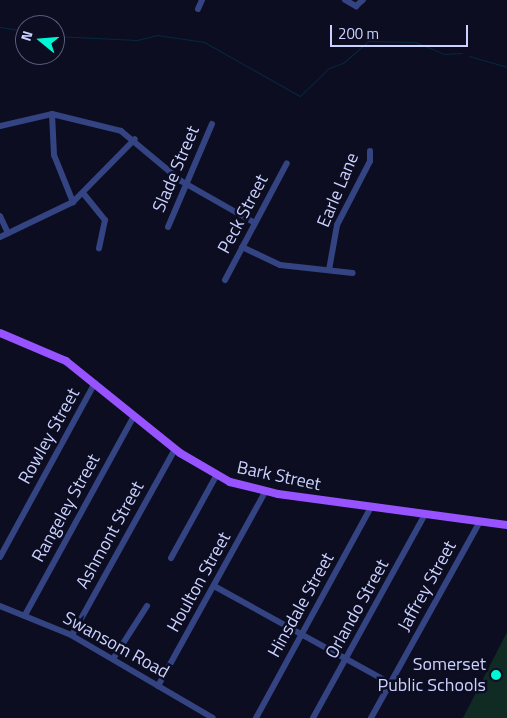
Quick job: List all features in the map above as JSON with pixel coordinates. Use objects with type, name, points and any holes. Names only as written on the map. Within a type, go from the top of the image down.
[{"type":"main road","name":"Bark Street","points":[[0,332],[60,357],[95,383],[175,449],[216,476],[265,492],[507,525]]},
{"type":"street","points":[[198,9],[202,0]]},
{"type":"street","points":[[345,0],[356,6],[364,0]]},
{"type":"street","points":[[52,114],[54,155],[72,202]]},
{"type":"street","points":[[0,126],[52,114],[122,131],[135,139],[186,185],[256,223]]},
{"type":"street","name":"Slade Street","points":[[168,227],[212,124]]},
{"type":"street","points":[[0,237],[72,202],[135,139]]},
{"type":"street","name":"Earle Lane","points":[[329,270],[337,225],[370,161],[370,151]]},
{"type":"street","name":"Peck Street","points":[[225,280],[287,163]]},
{"type":"street","points":[[83,193],[105,220],[106,226],[99,248]]},
{"type":"street","points":[[0,216],[8,233]]},
{"type":"street","points":[[242,247],[280,265],[354,274]]},
{"type":"street","name":"Rowley Street","points":[[0,557],[95,383]]},
{"type":"street","name":"Rangeley Street","points":[[25,615],[134,416]]},
{"type":"street","name":"Ashmont Street","points":[[72,635],[175,449]]},
{"type":"street","points":[[171,558],[216,476]]},
{"type":"street","name":"Houlton Street","points":[[158,686],[265,492]]},
{"type":"street","name":"Hinsdale Street","points":[[256,718],[372,507]]},
{"type":"street","name":"Orlando Street","points":[[313,718],[425,514]]},
{"type":"street","name":"Jaffrey Street","points":[[371,718],[480,521]]},
{"type":"street","points":[[214,586],[390,684]]},
{"type":"street","name":"Swansom Road","points":[[0,606],[72,635],[213,718]]},
{"type":"street","points":[[113,659],[147,606]]},
{"type":"green space","name":"Somerset Public Schools","points":[[507,632],[507,718],[463,718]]},
{"type":"waterway","points":[[0,27],[15,29]]},
{"type":"waterway","points":[[65,36],[137,40],[157,35],[204,42],[300,96],[329,68],[343,63],[368,41],[415,42],[444,54],[462,53]]},
{"type":"waterway","points":[[469,56],[507,67]]},
{"type":"place","name":"Somerset Public Schools","points":[[496,675]]}]
